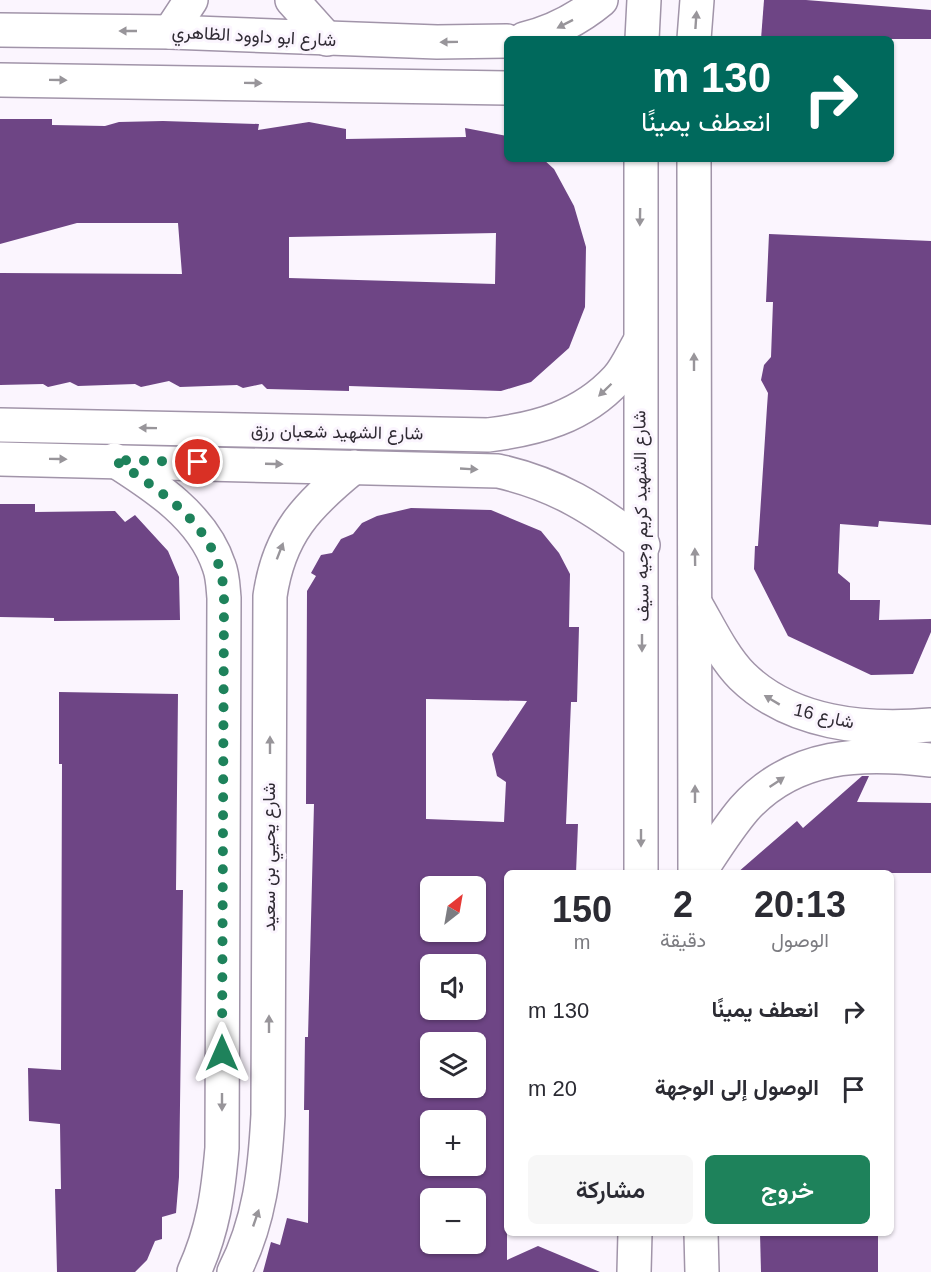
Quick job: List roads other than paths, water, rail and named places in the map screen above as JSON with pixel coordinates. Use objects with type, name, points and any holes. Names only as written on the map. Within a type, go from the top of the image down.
[{"type":"street","points":[[170,32],[191,0]]},
{"type":"street","points":[[292,0],[327,39]]},
{"type":"street","points":[[536,36],[567,23],[601,0]]},
{"type":"street","points":[[642,36],[644,0]]},
{"type":"street","points":[[694,36],[697,0]]},
{"type":"street","name":"شارع ابو داوود الظاهري","points":[[0,30],[170,32],[327,39],[504,41]]},
{"type":"street","points":[[0,80],[504,88]]},
{"type":"street","name":"شارع الشهيد كريم وجيه سيف","points":[[641,162],[639,343],[643,545],[641,870]]},
{"type":"street","points":[[694,162],[697,870]]},
{"type":"street","name":"شارع الشهيد شعبان رزق","points":[[0,425],[488,435],[531,429],[564,417],[595,400],[618,377],[639,343]]},
{"type":"street","points":[[237,430],[240,463]]},
{"type":"street","name":"شارع الشهيد شعبان رزق","points":[[0,459],[477,469],[528,477],[559,489],[596,509],[643,545]]},
{"type":"street","points":[[114,460],[157,487],[206,538],[220,566],[224,598],[222,1148],[213,1219],[208,1241],[194,1272]]},
{"type":"street","name":"شارع يحيي بن سعيد","points":[[234,1272],[259,1209],[265,1172],[268,1126],[270,608],[274,567],[284,541],[300,518],[320,494],[354,467]]},
{"type":"street","name":"شارع 16","points":[[695,603],[741,675],[769,699],[800,714],[845,724],[907,728],[931,725]]},
{"type":"street","name":"شارع 16","points":[[699,870],[745,808],[776,781],[808,764],[849,758],[902,757],[931,760]]},
{"type":"street","points":[[634,1272],[635,1236]]},
{"type":"street","points":[[701,1236],[702,1272]]}]
